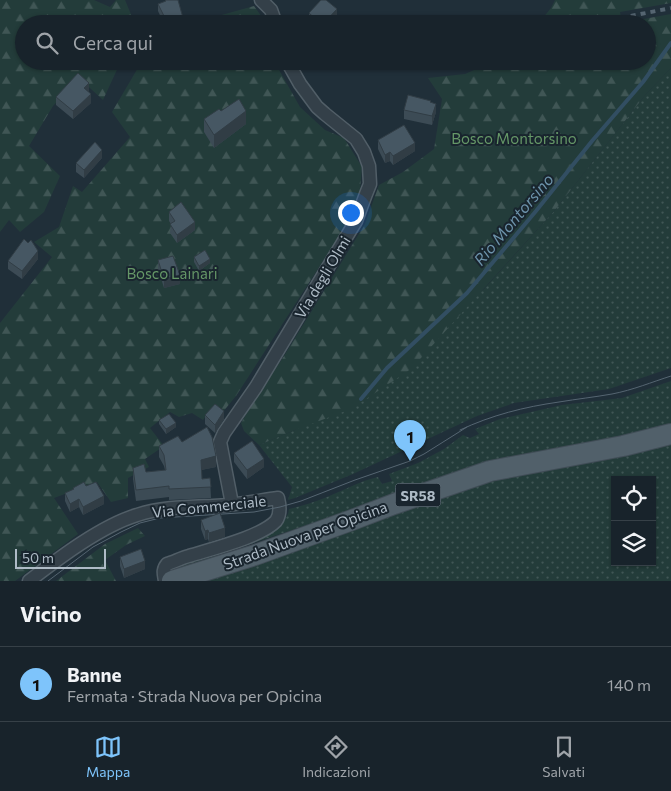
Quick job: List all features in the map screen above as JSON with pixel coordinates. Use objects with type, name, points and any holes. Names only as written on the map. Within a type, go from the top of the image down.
[{"type":"main road","name":"Strada Nuova per Opicina","points":[[172,581],[293,542],[394,504],[490,471],[623,446],[671,434]]},
{"type":"street","points":[[261,0],[271,10],[273,15]]},
{"type":"street","name":"Via degli Olmi","points":[[232,504],[220,442],[224,433],[256,388],[356,220],[370,184],[369,166],[364,152],[356,139],[317,107],[291,70]]},
{"type":"street","name":"Via Commerciale","points":[[29,581],[87,540],[111,526],[137,515],[156,510],[278,498],[279,516],[275,522],[261,531],[218,548],[167,564],[163,573],[165,581]]},
{"type":"green space","points":[[0,0],[94,0],[110,7],[116,0],[125,0],[131,15],[15,15],[15,70],[117,70],[103,100],[79,78],[53,106],[29,146],[60,176],[44,212],[20,232],[9,220],[0,232]]},
{"type":"green space","name":"Bosco Montorsino","points":[[555,0],[671,0],[671,3],[620,12],[621,15],[545,15]]},
{"type":"green space","points":[[254,6],[260,15],[222,15]]},
{"type":"green space","name":"Bosco Montorsino","points":[[671,14],[671,68],[646,94],[555,210],[411,369],[351,409],[259,445],[244,431],[241,423],[365,224],[379,185],[403,172],[434,149],[442,99],[428,78],[465,74],[474,70],[656,70],[656,17]]},
{"type":"green space","points":[[671,68],[671,368],[609,389],[514,403],[477,416],[353,474],[288,500],[292,487],[259,445],[295,430],[484,289],[555,210],[646,94]]},
{"type":"green space","name":"Bosco Lainari","points":[[137,70],[279,70],[300,107],[325,130],[344,138],[362,167],[360,191],[345,227],[236,396],[222,413],[213,406],[203,420],[192,413],[179,417],[170,412],[150,428],[164,446],[145,459],[149,467],[128,478],[128,498],[111,502],[97,482],[54,498],[78,534],[15,581],[0,581],[0,323],[52,257],[34,242],[59,227],[73,186],[82,192],[130,137],[112,112]]},
{"type":"green space","points":[[671,381],[671,426],[471,470],[170,571],[181,565],[232,549],[265,535],[283,522],[289,509],[318,501],[358,483],[378,477],[382,484],[392,481],[389,474],[418,463],[444,449],[463,435],[470,438],[479,434],[475,429],[500,419],[562,405],[622,398]]},
{"type":"green space","points":[[671,441],[671,581],[197,581],[502,476]]},
{"type":"green space","points":[[138,528],[145,536],[126,545],[105,560],[116,581],[56,581],[105,544]]},
{"type":"building","points":[[178,0],[182,15],[164,15],[158,4]]},
{"type":"building","points":[[321,0],[326,0],[337,9],[331,15],[311,15],[309,13]]},
{"type":"building","points":[[78,73],[89,83],[84,88],[91,94],[73,111],[56,97]]},
{"type":"building","points":[[408,95],[436,104],[432,116],[404,110]]},
{"type":"building","points":[[239,99],[246,111],[214,135],[204,119]]},
{"type":"building","points":[[404,125],[415,143],[393,156],[390,152],[385,155],[378,140]]},
{"type":"building","points":[[95,142],[102,150],[84,170],[76,163]]},
{"type":"building","points":[[181,202],[195,222],[177,235],[170,224],[175,221],[169,212]]},
{"type":"building","points":[[24,239],[28,243],[31,240],[38,251],[22,271],[8,261]]},
{"type":"building","points":[[205,250],[210,259],[199,266],[194,257]]},
{"type":"building","points":[[173,256],[180,275],[164,279],[158,260]]},
{"type":"building","points":[[215,404],[224,411],[215,425],[205,415]]},
{"type":"building","points":[[169,414],[176,423],[166,429],[159,420]]},
{"type":"building","points":[[207,427],[212,437],[216,456],[201,460],[202,479],[210,478],[211,487],[169,489],[169,486],[136,490],[133,468],[144,464],[146,472],[166,470],[164,455],[159,446],[178,436],[182,442]]},
{"type":"building","points":[[252,441],[264,459],[247,470],[234,453]]},
{"type":"building","points":[[84,482],[86,486],[96,482],[104,496],[83,507],[79,499],[70,504],[65,493]]},
{"type":"building","points":[[220,513],[225,528],[209,533],[208,530],[205,531],[201,520]]},
{"type":"building","points":[[141,549],[145,561],[124,569],[120,557]]},
{"type":"waterway","name":"Rio Montorsino","points":[[656,64],[671,43]]},
{"type":"waterway","name":"Rio Montorsino","points":[[361,399],[387,368],[467,293],[652,70]]},
{"type":"tram line","points":[[460,430],[508,412],[620,392],[671,376]]},
{"type":"tram line","points":[[48,581],[93,547],[140,523],[160,518],[254,512],[301,501],[410,461],[467,427]]},
{"type":"railway","points":[[636,15],[671,8]]},
{"type":"place","name":"Banne","points":[[410,461]]}]
